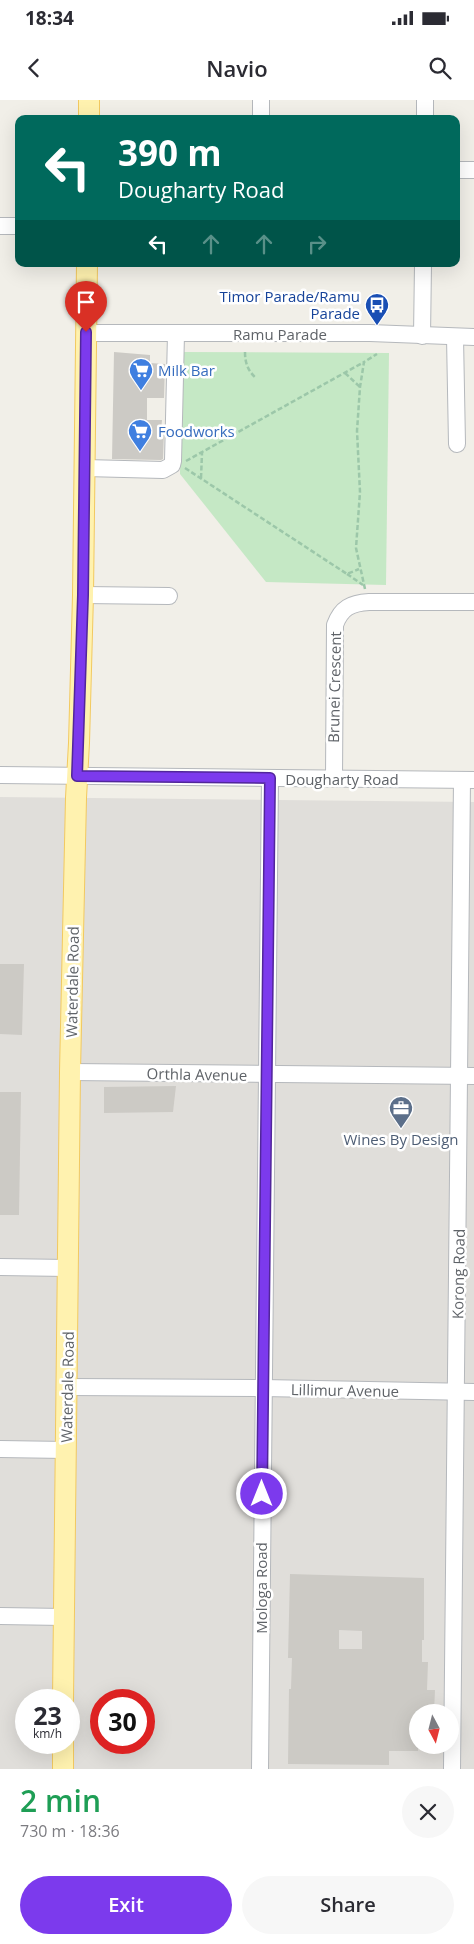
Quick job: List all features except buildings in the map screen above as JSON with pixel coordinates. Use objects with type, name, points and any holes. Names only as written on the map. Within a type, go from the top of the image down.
[{"type":"main road","points":[[89,100],[89,115]]},
{"type":"main road","name":"Waterdale Road","points":[[63,1689],[70,1072],[83,595],[87,267]]},
{"type":"main road","points":[[62,1769],[63,1754]]},
{"type":"street","points":[[260,115],[261,100]]},
{"type":"street","points":[[425,100],[425,115]]},
{"type":"street","points":[[460,170],[474,170]]},
{"type":"street","points":[[0,226],[15,226]]},
{"type":"street","points":[[422,336],[423,267]]},
{"type":"street","name":"Ramu Parade","points":[[86,332],[176,334],[370,333],[474,337]]},
{"type":"street","points":[[84,468],[163,470],[172,465],[176,334]]},
{"type":"street","points":[[455,337],[457,444]]},
{"type":"street","name":"Brunei Crescent","points":[[334,778],[335,625],[338,617],[348,606],[358,602],[366,594],[474,602]]},
{"type":"street","points":[[83,595],[169,596]]},
{"type":"street","name":"Dougharty Road","points":[[0,775],[468,780]]},
{"type":"street","name":"Mologa Road","points":[[260,1769],[270,778]]},
{"type":"street","name":"Korong Road","points":[[452,1769],[457,1392],[467,1076],[468,780]]},
{"type":"street","name":"Orthla Avenue","points":[[70,1072],[467,1076]]},
{"type":"street","points":[[0,1267],[68,1268]]},
{"type":"street","name":"Lillimur Avenue","points":[[67,1387],[474,1392]]},
{"type":"street","points":[[0,1449],[66,1450]]},
{"type":"street","points":[[0,1616],[64,1617]]},
{"type":"path","points":[[245,352],[247,366],[250,373],[256,378]]},
{"type":"path","points":[[366,594],[347,574],[179,464],[202,453],[377,354]]},
{"type":"path","points":[[364,362],[357,430],[360,492],[356,548],[366,594]]},
{"type":"path","points":[[345,373],[360,387]]},
{"type":"path","points":[[201,478],[202,453]]},
{"type":"path","points":[[347,574],[360,569]]},
{"type":"shaded area","points":[[0,797],[474,802],[474,1769],[0,1769]]},
{"type":"green space","points":[[181,352],[389,353],[386,585],[266,582],[180,474]]},
{"type":"place","name":"Timor Parade/Ramu Parade","points":[[377,326]]},
{"type":"place","name":"Milk Bar","points":[[141,391]]},
{"type":"place","name":"Foodworks","points":[[140,452]]},
{"type":"place","name":"Wines By Design","points":[[401,1129]]},
{"type":"route","points":[[86,332],[83,595],[77,776],[270,778],[262,1494]]}]
